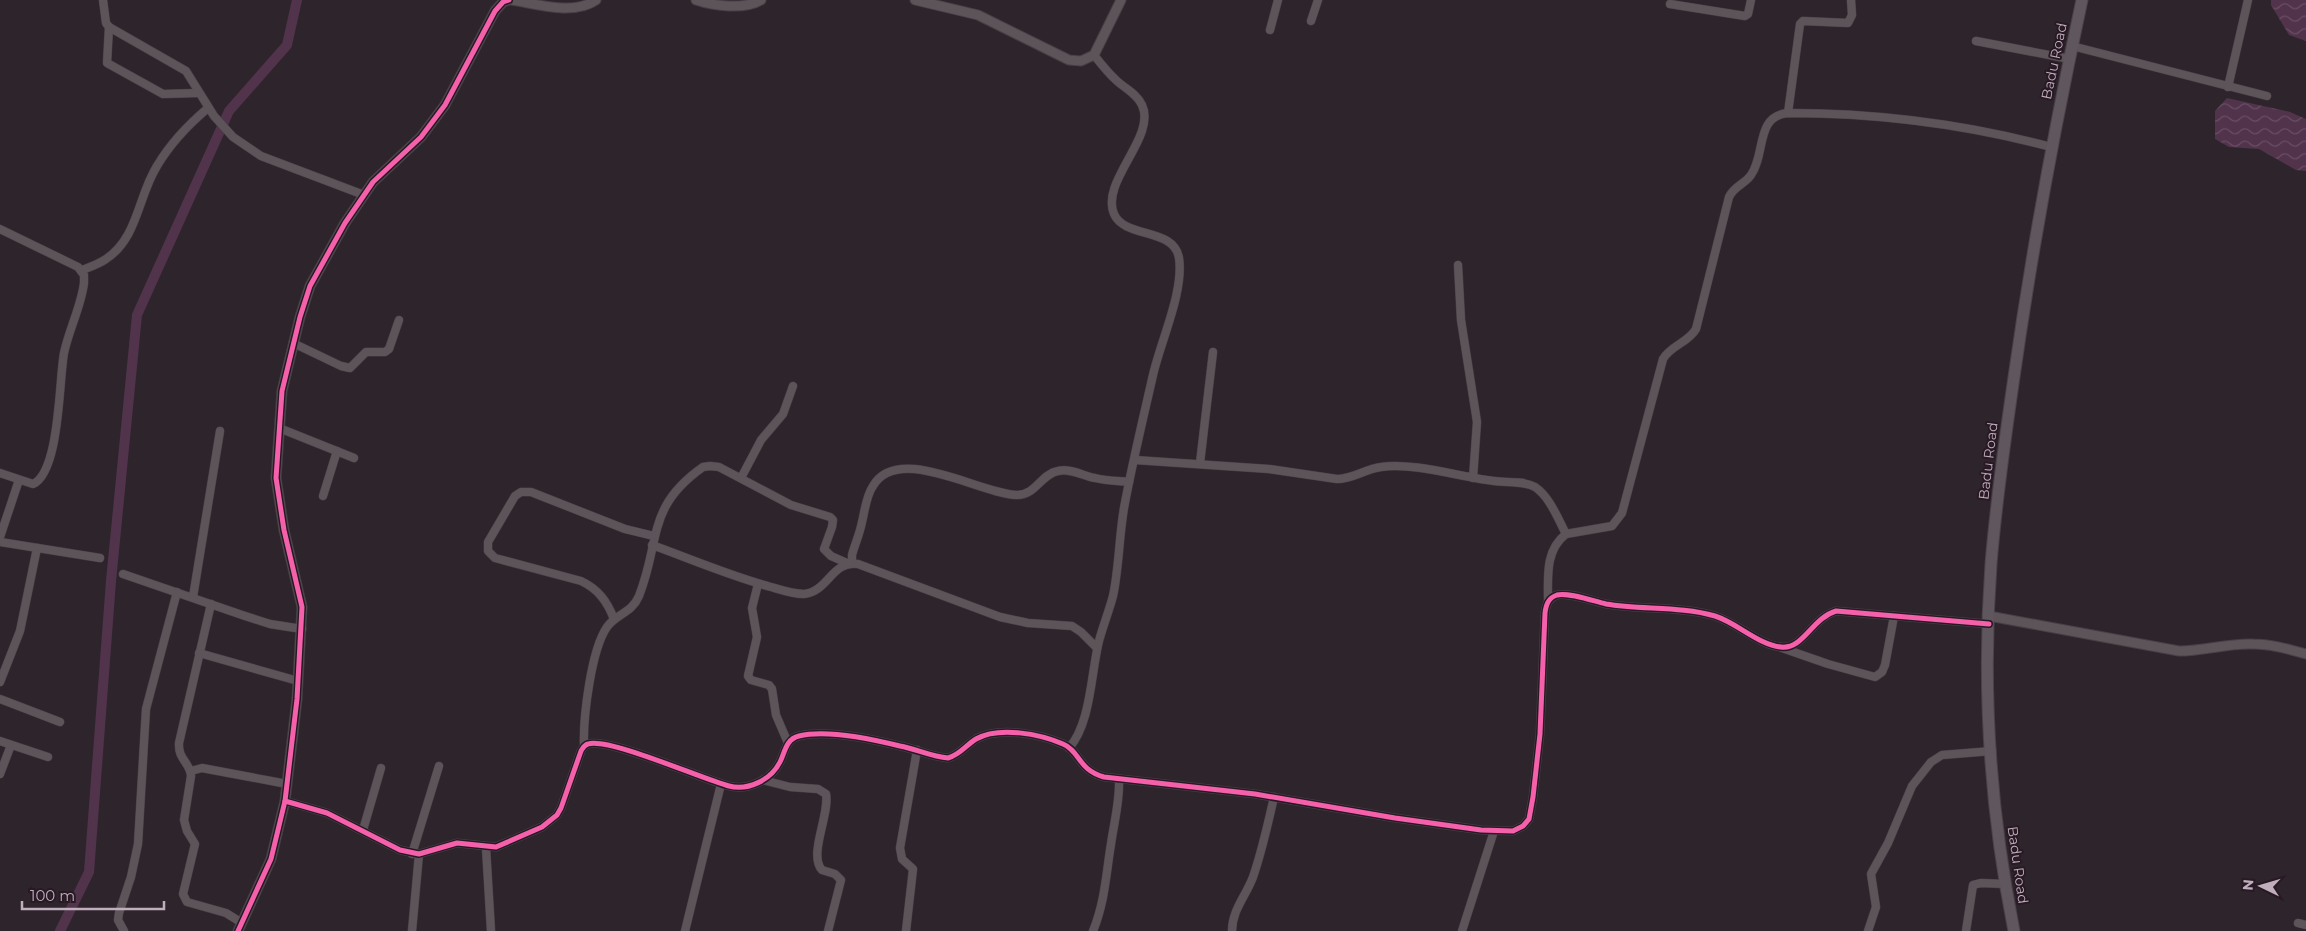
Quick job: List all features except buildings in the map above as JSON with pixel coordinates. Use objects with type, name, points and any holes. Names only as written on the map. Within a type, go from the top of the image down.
[{"type":"main road","name":"Badu Road","points":[[2014,931],[1999,845],[1988,689],[1991,565],[2002,465],[2027,284],[2052,147],[2082,0]]},
{"type":"street","points":[[103,0],[106,22],[109,27],[186,70],[208,108],[233,137],[261,156],[364,194]]},
{"type":"street","points":[[211,604],[180,743],[180,756],[191,771],[184,825],[195,844],[184,890],[184,899],[192,904],[226,914],[240,927],[271,859],[285,801],[287,784],[298,681],[302,607],[299,587],[284,530],[276,478],[282,390],[293,343],[310,286],[345,223],[372,182],[421,136],[446,104],[495,11],[503,2],[511,0],[550,6],[576,7],[588,5],[596,0]]},
{"type":"street","points":[[696,0],[724,5],[752,4],[761,0]]},
{"type":"street","points":[[915,0],[978,15],[1069,60],[1081,61],[1094,54],[1121,0]]},
{"type":"street","points":[[1270,30],[1278,0]]},
{"type":"street","points":[[1310,21],[1318,0]]},
{"type":"street","points":[[1670,4],[1745,16],[1748,14],[1751,0]]},
{"type":"street","points":[[1788,113],[1800,24],[1803,21],[1848,24],[1852,15],[1851,0]]},
{"type":"street","points":[[2228,87],[2248,0]]},
{"type":"street","points":[[109,27],[107,63],[163,94],[198,93]]},
{"type":"street","points":[[1976,41],[2070,59]]},
{"type":"street","points":[[2072,46],[2267,96]]},
{"type":"street","points":[[1069,748],[1075,741],[1082,725],[1097,648],[1112,598],[1129,482],[1159,351],[1174,301],[1178,280],[1179,256],[1172,245],[1124,224],[1114,214],[1112,208],[1115,189],[1122,169],[1142,133],[1144,111],[1137,97],[1109,74],[1094,54]]},
{"type":"street","points":[[82,270],[107,259],[129,236],[144,192],[157,165],[192,121],[208,108]]},
{"type":"street","points":[[584,746],[597,743],[623,750],[721,784],[743,787],[763,780],[779,764],[788,743],[797,736],[830,735],[917,750],[942,757],[955,756],[980,736],[999,732],[1033,736],[1063,744],[1069,748],[1088,771],[1104,778],[1274,797],[1355,812],[1494,832],[1513,831],[1523,826],[1529,819],[1540,734],[1545,613],[1548,601],[1550,558],[1555,546],[1566,534],[1605,529],[1618,521],[1622,513],[1663,359],[1672,349],[1692,337],[1700,319],[1729,197],[1734,189],[1750,176],[1770,121],[1780,114],[1788,113],[1850,115],[1936,122],[1983,130],[2052,147]]},
{"type":"street","points":[[0,229],[67,260],[82,270],[84,283],[64,354],[59,414],[52,448],[41,477],[33,484],[0,473]]},
{"type":"street","points":[[1458,265],[1461,320],[1477,422],[1473,478]]},
{"type":"street","points":[[293,343],[340,366],[350,368],[366,352],[385,352],[389,349],[399,320]]},
{"type":"street","points":[[1200,464],[1213,352]]},
{"type":"street","points":[[741,478],[761,440],[783,414],[793,386]]},
{"type":"street","points":[[279,428],[354,458]]},
{"type":"street","points":[[193,597],[220,431]]},
{"type":"street","points":[[323,496],[337,451]]},
{"type":"street","points":[[1135,460],[1270,469],[1337,480],[1382,466],[1518,482],[1536,488],[1543,495],[1566,534]]},
{"type":"street","points":[[285,801],[328,813],[400,850],[416,854],[457,843],[486,848],[496,847],[513,842],[542,827],[557,816],[584,746],[584,719],[592,670],[606,628],[614,619],[628,612],[638,598],[645,579],[654,536],[669,499],[703,467],[719,467],[791,505],[830,517],[833,520],[832,527],[824,549],[831,556],[1000,617],[1028,623],[1072,626],[1097,648]]},
{"type":"street","points":[[652,545],[758,584],[788,592],[810,593],[850,563],[872,486],[880,476],[892,471],[905,469],[920,470],[996,492],[1018,495],[1027,494],[1051,473],[1057,471],[1069,471],[1096,478],[1129,482]]},
{"type":"street","points":[[0,537],[19,480]]},
{"type":"street","points":[[614,619],[602,597],[589,585],[491,556],[488,551],[491,537],[515,496],[521,492],[531,492],[625,529],[654,536]]},
{"type":"street","points":[[0,542],[100,558]]},
{"type":"street","points":[[0,682],[20,631],[37,548]]},
{"type":"street","points":[[123,574],[270,624],[302,629]]},
{"type":"street","points":[[758,584],[752,608],[757,637],[748,676],[751,680],[769,685],[772,689],[776,715],[788,743]]},
{"type":"street","points":[[124,931],[118,920],[131,877],[138,844],[146,709],[177,592]]},
{"type":"street","points":[[1548,601],[1558,595],[1564,595],[1628,607],[1700,612],[1732,622],[1767,643],[1828,664],[1875,676],[1882,672],[1885,665],[1894,616]]},
{"type":"street","points":[[1781,647],[1796,644],[1823,616],[1836,611],[1894,616],[1989,620],[2179,651],[2196,651],[2252,644],[2269,645],[2306,654]]},
{"type":"street","points":[[199,653],[298,681]]},
{"type":"street","points":[[0,699],[60,722]]},
{"type":"street","points":[[0,741],[48,757]]},
{"type":"street","points":[[0,774],[11,745]]},
{"type":"street","points":[[906,931],[914,873],[912,866],[902,859],[900,848],[917,750]]},
{"type":"street","points":[[1868,931],[1876,907],[1871,874],[1888,844],[1912,786],[1930,762],[1942,755],[1992,751]]},
{"type":"street","points":[[412,931],[416,854],[439,766]]},
{"type":"street","points":[[191,771],[202,768],[287,784]]},
{"type":"street","points":[[363,830],[381,768]]},
{"type":"street","points":[[1093,931],[1104,896],[1119,802],[1119,779]]},
{"type":"street","points":[[763,780],[790,786],[818,789],[826,794],[826,806],[817,861],[818,867],[835,874],[841,880],[828,931]]},
{"type":"street","points":[[685,931],[721,784]]},
{"type":"street","points":[[1232,931],[1236,907],[1249,886],[1258,862],[1274,797]]},
{"type":"street","points":[[1462,931],[1494,832]]},
{"type":"street","points":[[486,848],[491,931]]},
{"type":"street","points":[[1966,931],[1974,885],[1981,883],[2005,884]]},
{"type":"water","points":[[2271,0],[2306,0],[2306,41],[2289,35],[2271,5]]},
{"type":"water","points":[[2227,98],[2290,112],[2306,119],[2306,171],[2296,170],[2259,149],[2229,147],[2215,139],[2215,111]]},
{"type":"waterway","points":[[60,931],[89,872],[111,581],[137,315],[229,111],[287,45],[297,0]]},
{"type":"cycle path","points":[[238,931],[271,859],[285,801],[297,699],[302,607],[284,530],[276,478],[282,391],[300,317],[310,286],[345,223],[373,182],[421,137],[445,105],[495,11],[503,2],[509,0]]},
{"type":"cycle path","points":[[285,801],[327,813],[400,850],[419,854],[457,843],[496,847],[542,827],[557,815],[581,751],[588,744],[599,744],[634,752],[716,782],[729,786],[744,787],[758,783],[771,774],[780,762],[791,740],[799,736],[810,734],[850,736],[889,743],[948,758],[956,755],[976,739],[985,735],[1008,732],[1043,737],[1063,744],[1069,747],[1089,770],[1104,777],[1255,794],[1395,818],[1481,830],[1513,831],[1523,826],[1529,819],[1533,797],[1540,734],[1545,613],[1548,602],[1554,596],[1562,594],[1619,606],[1675,609],[1702,613],[1723,619],[1764,642],[1781,647],[1789,647],[1795,644],[1820,620],[1836,611],[1989,624]]}]
